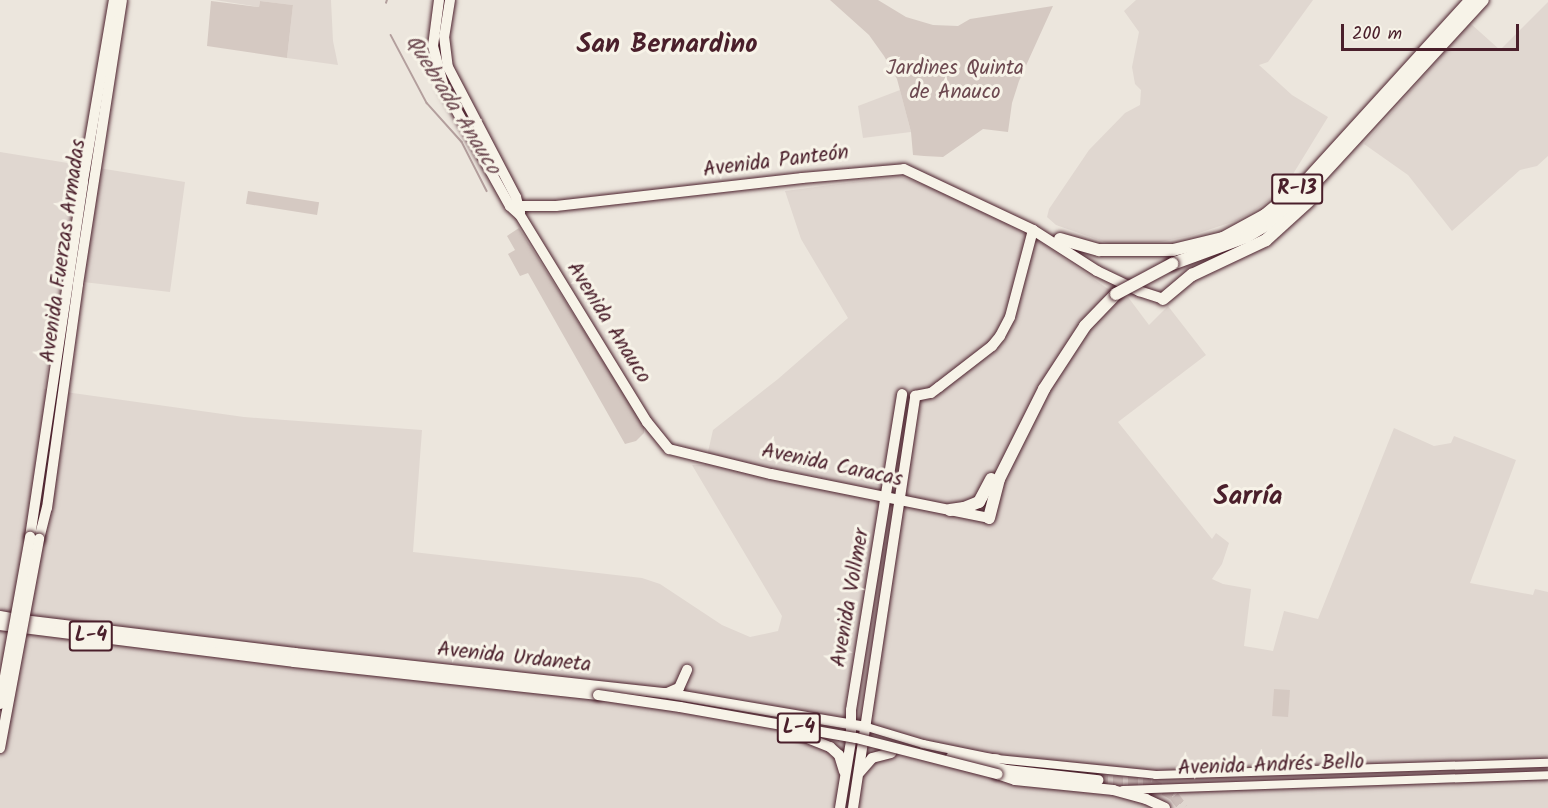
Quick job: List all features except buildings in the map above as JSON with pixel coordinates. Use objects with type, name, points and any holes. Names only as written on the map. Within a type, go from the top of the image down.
[{"type":"highway","name":"R-13","points":[[1060,239],[1099,250],[1173,250],[1223,238],[1265,215],[1307,180],[1471,0]]},
{"type":"highway","name":"R-13","points":[[950,510],[970,506],[983,498],[1008,448],[1085,326],[1116,294],[1172,264],[1230,244],[1260,229],[1298,201],[1483,0]]},
{"type":"highway","name":"R-13","points":[[1163,299],[1192,275],[1253,248],[1279,231],[1333,172],[1340,158]]},
{"type":"highway","name":"R-13","points":[[988,518],[999,479],[1031,414]]},
{"type":"main road","name":"Avenida Fuerzas Armadas","points":[[95,140],[114,0]]},
{"type":"main road","name":"Avenida Fuerzas Armadas","points":[[35,538],[34,506],[95,140],[122,0]]},
{"type":"main road","name":"Avenida Anauco","points":[[439,0],[433,46],[441,81],[647,422],[669,449]]},
{"type":"main road","name":"Avenida Anauco","points":[[450,0],[444,36],[448,67],[517,209]]},
{"type":"main road","name":"Avenida Fuerzas Armadas","points":[[35,538],[47,508],[90,169]]},
{"type":"main road","name":"Avenida Panteón","points":[[517,209],[904,169],[1033,230]]},
{"type":"main road","name":"R-13","points":[[1033,230],[1045,230],[1060,239]]},
{"type":"main road","name":"R-13","points":[[1033,230],[1097,271],[1139,291],[1163,299]]},
{"type":"main road","name":"Avenida Vollmer","points":[[853,808],[915,396],[931,393],[992,346],[1000,336],[1010,317],[1033,230]]},
{"type":"main road","name":"Avenida Vollmer","points":[[840,808],[850,743],[851,711],[887,498],[902,393]]},
{"type":"main road","name":"Avenida Caracas","points":[[669,449],[771,474],[988,518]]},
{"type":"main road","points":[[0,704],[35,538]]},
{"type":"main road","points":[[0,748],[35,538]]},
{"type":"main road","name":"Avenida Urdaneta","points":[[0,616],[19,623],[294,662],[601,691],[620,688],[664,693],[867,727]]},
{"type":"main road","name":"Avenida Urdaneta","points":[[0,625],[19,623]]},
{"type":"main road","points":[[664,693],[671,693],[679,688],[687,670]]},
{"type":"main road","name":"L-4","points":[[601,691],[812,723],[1006,770],[1098,780]]},
{"type":"main road","name":"Avenida Andrés Bello","points":[[601,691],[856,738],[1015,780],[1113,790]]},
{"type":"main road","points":[[662,708],[672,708],[676,704],[674,698],[664,693]]},
{"type":"main road","name":"L-4","points":[[836,721],[842,724],[844,730],[838,739],[795,733],[830,747],[838,755],[845,775]]},
{"type":"main road","points":[[858,777],[863,766],[872,758],[891,753]]},
{"type":"main road","name":"L-4","points":[[951,757],[997,759]]},
{"type":"main road","name":"L-4","points":[[1113,790],[1146,799],[1165,808]]},
{"type":"street","name":"Avenida Urdaneta","points":[[867,727],[923,744],[997,759]]},
{"type":"street","name":"Avenida Andrés Bello","points":[[997,759],[1156,776],[1548,763]]},
{"type":"street","name":"Avenida Andrés Bello","points":[[1113,790],[1548,775]]},
{"type":"shaded area","points":[[215,0],[331,0],[333,41],[338,65],[287,58],[293,5],[260,1],[259,7]]},
{"type":"shaded area","points":[[1136,0],[1313,0],[1268,62],[1259,65],[1292,95],[1328,117],[1290,179],[1277,194],[1254,211],[1235,221],[1190,236],[1160,242],[1110,244],[1056,225],[1047,217],[1049,209],[1089,150],[1125,113],[1140,105],[1141,90],[1135,84],[1132,67],[1139,32],[1124,11]]},
{"type":"shaded area","points":[[1548,2],[1548,156],[1537,166],[1520,170],[1452,231],[1408,175],[1364,144],[1470,23],[1500,50]]},
{"type":"shaded area","points":[[900,90],[911,132],[863,138],[858,106]]},
{"type":"shaded area","points":[[0,152],[185,182],[170,292],[57,279],[56,283],[61,291],[44,389],[244,417],[422,430],[413,552],[642,578],[660,584],[722,625],[750,637],[778,631],[782,616],[692,465],[705,465],[713,430],[778,379],[848,318],[801,239],[785,191],[899,176],[961,198],[1042,243],[1114,293],[1128,297],[1149,325],[1168,306],[1206,355],[1118,422],[1212,539],[1216,533],[1229,543],[1222,564],[1212,579],[1223,584],[1251,589],[1244,646],[1273,651],[1284,611],[1318,619],[1394,428],[1434,446],[1451,443],[1454,436],[1516,460],[1470,583],[1533,595],[1535,589],[1548,592],[1548,808],[0,808]]},
{"type":"green space","name":"Jardines Quinta de Anauco","points":[[830,0],[878,0],[906,17],[933,25],[958,26],[970,19],[1053,6],[1019,81],[1012,103],[1008,132],[983,129],[943,157],[913,155],[911,132],[897,79],[869,35]]},
{"type":"green space","points":[[211,1],[259,7],[260,1],[293,5],[287,58],[207,46]]},
{"type":"green space","points":[[248,191],[319,202],[317,215],[246,204]]},
{"type":"green space","points":[[519,228],[644,426],[644,433],[636,441],[625,444],[528,273],[520,276],[508,254],[515,250],[507,236]]},
{"type":"green space","points":[[1274,689],[1290,690],[1288,717],[1272,716]]},
{"type":"waterway","name":"Quebrada Anauco","points":[[391,35],[427,103],[462,142],[487,191]]},
{"type":"tunnel","points":[[1098,780],[1151,783],[1174,796],[1183,808]]},
{"type":"district","name":"San Bernardino","points":[[667,45]]},
{"type":"district","name":"Sarría","points":[[1248,497]]}]
